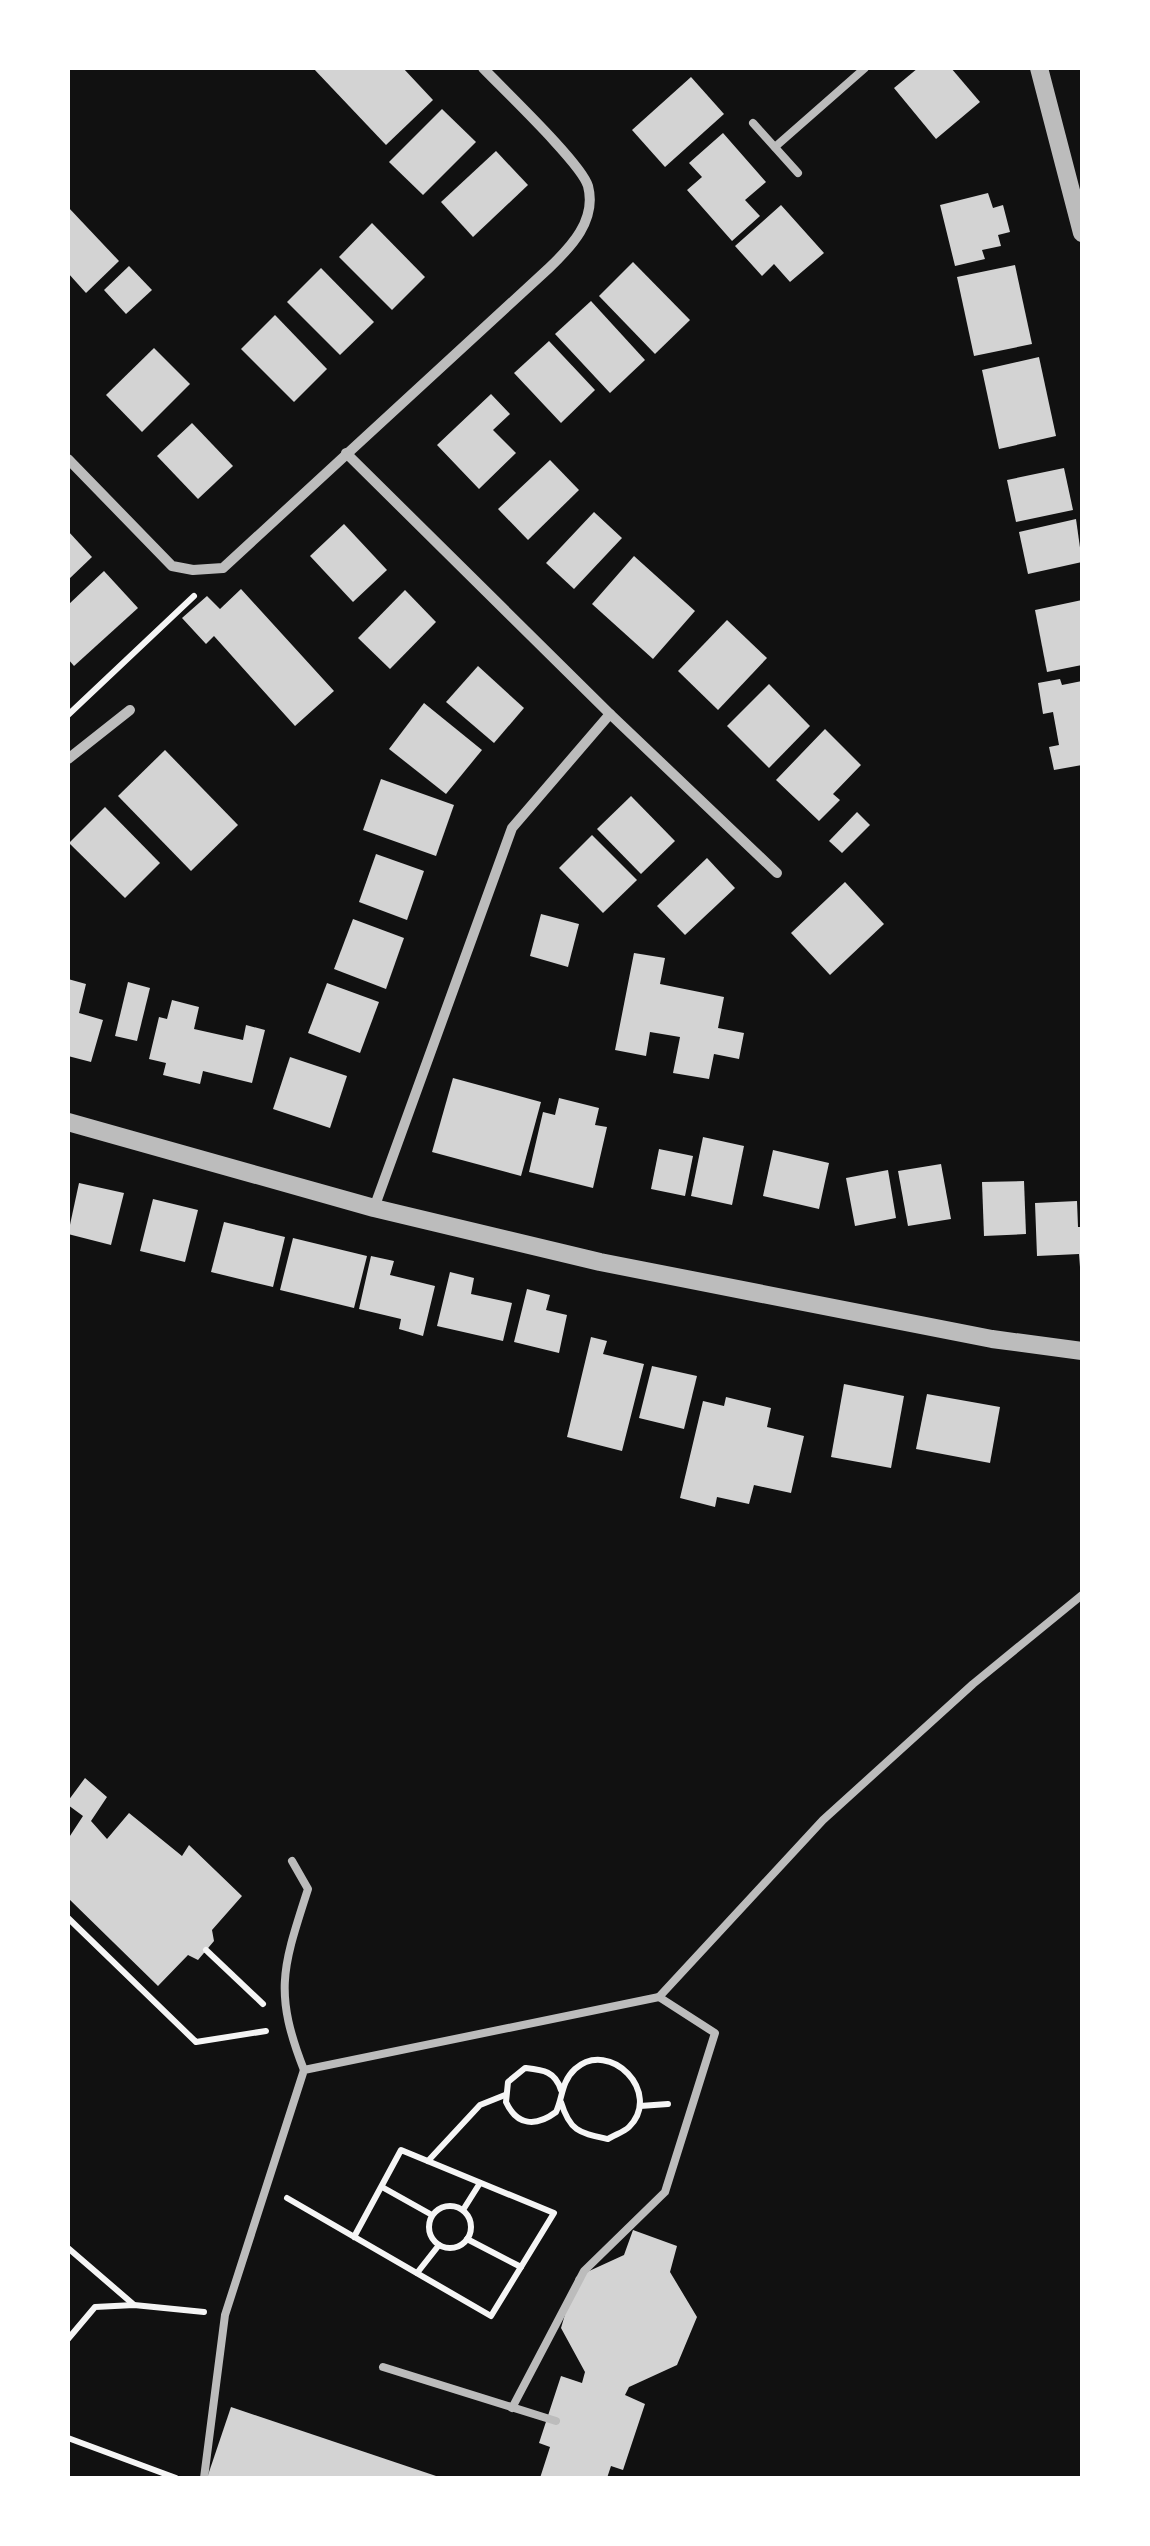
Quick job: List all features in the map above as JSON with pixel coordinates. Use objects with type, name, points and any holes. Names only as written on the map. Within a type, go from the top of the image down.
[{"type":"street","points":[[68,459],[172,566],[193,570],[223,568],[576,242],[588,215],[588,186],[572,162],[482,68]]},
{"type":"street","points":[[1038,68],[1082,233]]},
{"type":"street","points":[[346,453],[610,714],[777,872]]},
{"type":"street","points":[[68,759],[130,710]]},
{"type":"street","points":[[374,1208],[512,828],[610,714]]},
{"type":"street","points":[[68,1122],[374,1208],[618,1266],[992,1339],[1082,1351]]},
{"type":"lane","points":[[775,147],[865,68]]},
{"type":"lane","points":[[754,122],[798,173]]},
{"type":"lane","points":[[304,2070],[659,1996],[822,1820],[973,1684],[1082,1595]]},
{"type":"lane","points":[[204,2478],[226,2315],[304,2070],[288,2028],[282,1982],[308,1889],[292,1861]]},
{"type":"lane","points":[[512,2408],[584,2271],[665,2192],[715,2033],[659,1996]]},
{"type":"lane","points":[[383,2368],[556,2420]]},
{"type":"path","points":[[68,715],[223,568]]},
{"type":"path","points":[[68,1918],[196,2042],[288,2028]]},
{"type":"path","points":[[206,1950],[288,2028]]},
{"type":"path","points":[[561,2102],[566,2118],[580,2133],[608,2138],[630,2126],[640,2106],[639,2089],[627,2070],[608,2060],[591,2061],[576,2068],[562,2090],[556,2112],[544,2122],[530,2124],[511,2112],[506,2095],[508,2082],[525,2068],[546,2070],[554,2075],[562,2090]]},
{"type":"path","points":[[428,2161],[480,2105],[506,2095]]},
{"type":"path","points":[[268,2188],[492,2316],[554,2213],[401,2150],[354,2237]]},
{"type":"path","points":[[463,2210],[480,2183]]},
{"type":"path","points":[[382,2187],[432,2215]]},
{"type":"path","points":[[446,2205],[463,2210],[472,2225],[467,2239],[457,2247],[438,2244],[429,2231],[432,2215],[446,2205]]},
{"type":"path","points":[[467,2239],[521,2268]]},
{"type":"path","points":[[417,2274],[438,2244]]},
{"type":"path","points":[[68,2248],[134,2304]]},
{"type":"path","points":[[68,2339],[95,2307],[134,2304],[226,2315]]},
{"type":"path","points":[[68,2438],[176,2478]]},
{"type":"building","points":[[313,68],[403,68],[433,100],[386,145]]},
{"type":"building","points":[[918,68],[951,68],[980,102],[936,139],[894,88]]},
{"type":"building","points":[[691,77],[724,114],[665,167],[632,130]]},
{"type":"building","points":[[442,109],[476,142],[423,195],[389,162]]},
{"type":"building","points":[[723,133],[766,182],[745,200],[760,216],[732,241],[687,190],[702,177],[689,163]]},
{"type":"building","points":[[496,151],[528,185],[473,237],[441,202]]},
{"type":"building","points":[[988,193],[993,208],[1003,205],[1010,232],[998,235],[1001,246],[982,250],[985,259],[955,266],[940,205]]},
{"type":"building","points":[[781,205],[824,253],[790,282],[774,264],[762,276],[735,246]]},
{"type":"building","points":[[68,207],[119,261],[86,293],[68,273]]},
{"type":"building","points":[[372,223],[425,277],[392,310],[339,257]]},
{"type":"building","points":[[633,262],[690,320],[655,354],[599,296]]},
{"type":"building","points":[[1015,265],[1032,344],[974,356],[957,277]]},
{"type":"building","points":[[129,266],[152,290],[126,314],[104,290]]},
{"type":"building","points":[[321,268],[374,322],[340,355],[287,302]]},
{"type":"building","points":[[591,301],[645,360],[610,393],[555,334]]},
{"type":"building","points":[[275,315],[327,369],[294,402],[241,349]]},
{"type":"building","points":[[549,341],[595,390],[561,423],[514,373]]},
{"type":"building","points":[[154,348],[190,384],[142,432],[106,395]]},
{"type":"building","points":[[1039,357],[1056,436],[999,449],[982,370]]},
{"type":"building","points":[[491,394],[510,414],[493,430],[516,453],[479,489],[437,445]]},
{"type":"building","points":[[192,423],[233,466],[198,499],[157,456]]},
{"type":"building","points":[[550,460],[579,490],[528,540],[498,509]]},
{"type":"building","points":[[1064,468],[1073,510],[1016,522],[1007,480]]},
{"type":"building","points":[[594,512],[622,538],[574,589],[546,563]]},
{"type":"building","points":[[1076,519],[1082,562],[1028,574],[1019,532]]},
{"type":"building","points":[[344,524],[387,570],[353,602],[310,556]]},
{"type":"building","points":[[68,531],[92,557],[68,580]]},
{"type":"building","points":[[634,556],[695,611],[653,659],[592,604]]},
{"type":"building","points":[[104,571],[138,608],[74,666],[68,659],[68,605]]},
{"type":"building","points":[[241,589],[334,691],[295,726],[214,636],[206,644],[182,618],[207,596],[220,609]]},
{"type":"building","points":[[405,590],[436,622],[390,669],[358,638]]},
{"type":"building","points":[[1082,600],[1082,665],[1047,672],[1035,610]]},
{"type":"building","points":[[727,620],[767,658],[718,710],[678,671]]},
{"type":"building","points":[[478,666],[524,708],[494,743],[446,702]]},
{"type":"building","points":[[1060,679],[1062,685],[1082,681],[1082,765],[1054,770],[1049,747],[1059,745],[1053,712],[1043,714],[1038,683]]},
{"type":"building","points":[[769,684],[810,726],[769,768],[727,726]]},
{"type":"building","points":[[424,703],[482,750],[446,794],[389,749]]},
{"type":"building","points":[[825,729],[861,765],[833,794],[840,800],[819,821],[776,780]]},
{"type":"building","points":[[165,750],[238,825],[191,871],[118,796]]},
{"type":"building","points":[[381,779],[454,805],[436,856],[363,830]]},
{"type":"building","points":[[631,796],[675,841],[641,874],[597,829]]},
{"type":"building","points":[[105,807],[160,863],[125,898],[69,843]]},
{"type":"building","points":[[857,812],[870,825],[842,853],[829,841]]},
{"type":"building","points":[[592,835],[637,880],[603,913],[559,868]]},
{"type":"building","points":[[376,854],[424,871],[407,920],[359,902]]},
{"type":"building","points":[[707,858],[735,888],[685,935],[657,906]]},
{"type":"building","points":[[845,882],[884,924],[830,975],[791,933]]},
{"type":"building","points":[[541,914],[579,924],[568,967],[530,956]]},
{"type":"building","points":[[353,919],[404,938],[386,989],[334,969]]},
{"type":"building","points":[[634,953],[665,958],[660,984],[724,997],[718,1028],[744,1033],[739,1059],[714,1054],[709,1079],[673,1073],[680,1037],[650,1032],[646,1056],[615,1050]]},
{"type":"building","points":[[68,979],[86,984],[79,1013],[103,1020],[91,1062],[68,1056]]},
{"type":"building","points":[[128,982],[150,988],[137,1041],[115,1036]]},
{"type":"building","points":[[327,983],[379,1002],[360,1053],[308,1033]]},
{"type":"building","points":[[172,1000],[199,1007],[194,1029],[243,1040],[246,1025],[265,1030],[252,1083],[203,1071],[200,1084],[163,1075],[166,1063],[149,1059],[159,1017],[167,1019]]},
{"type":"building","points":[[290,1057],[347,1076],[330,1128],[273,1109]]},
{"type":"building","points":[[453,1078],[541,1102],[521,1176],[432,1152]]},
{"type":"building","points":[[559,1098],[599,1108],[595,1125],[607,1127],[593,1188],[529,1172],[543,1112],[555,1115]]},
{"type":"building","points":[[703,1137],[744,1146],[732,1205],[691,1196]]},
{"type":"building","points":[[659,1149],[693,1156],[685,1196],[651,1189]]},
{"type":"building","points":[[773,1150],[829,1163],[819,1209],[763,1196]]},
{"type":"building","points":[[941,1164],[951,1219],[908,1226],[898,1171]]},
{"type":"building","points":[[888,1170],[896,1218],[855,1226],[846,1178]]},
{"type":"building","points":[[1024,1181],[1026,1234],[984,1236],[982,1182]]},
{"type":"building","points":[[79,1183],[124,1193],[111,1245],[68,1234]]},
{"type":"building","points":[[153,1199],[198,1210],[185,1262],[140,1251]]},
{"type":"building","points":[[1077,1201],[1078,1227],[1082,1227],[1082,1267],[1079,1254],[1037,1256],[1035,1203]]},
{"type":"building","points":[[224,1222],[285,1237],[273,1287],[211,1272]]},
{"type":"building","points":[[293,1238],[367,1256],[354,1308],[280,1290]]},
{"type":"building","points":[[371,1256],[394,1261],[390,1275],[435,1286],[423,1336],[399,1329],[401,1319],[359,1309]]},
{"type":"building","points":[[450,1272],[474,1278],[471,1294],[512,1303],[503,1341],[437,1326]]},
{"type":"building","points":[[527,1289],[550,1295],[546,1310],[567,1315],[559,1353],[514,1342]]},
{"type":"building","points":[[591,1337],[607,1341],[603,1354],[644,1364],[622,1451],[567,1437]]},
{"type":"building","points":[[652,1366],[697,1376],[684,1429],[639,1418]]},
{"type":"building","points":[[844,1384],[904,1396],[891,1468],[831,1457]]},
{"type":"building","points":[[927,1394],[1000,1407],[990,1463],[916,1449]]},
{"type":"building","points":[[726,1397],[771,1408],[767,1427],[804,1436],[791,1493],[754,1485],[749,1504],[717,1497],[715,1507],[680,1498],[703,1401],[724,1406]]},
{"type":"building","points":[[85,1778],[107,1797],[91,1821],[107,1839],[129,1813],[182,1856],[189,1845],[242,1896],[212,1930],[214,1941],[198,1960],[188,1955],[158,1986],[68,1898],[68,1839],[83,1816],[68,1801]]},
{"type":"building","points":[[633,2230],[677,2246],[670,2272],[697,2317],[677,2365],[629,2387],[625,2395],[645,2404],[623,2470],[611,2466],[607,2478],[540,2478],[550,2447],[539,2443],[561,2376],[582,2383],[585,2372],[561,2328],[576,2277],[624,2255]]},
{"type":"building","points":[[231,2407],[442,2478],[207,2478]]}]
